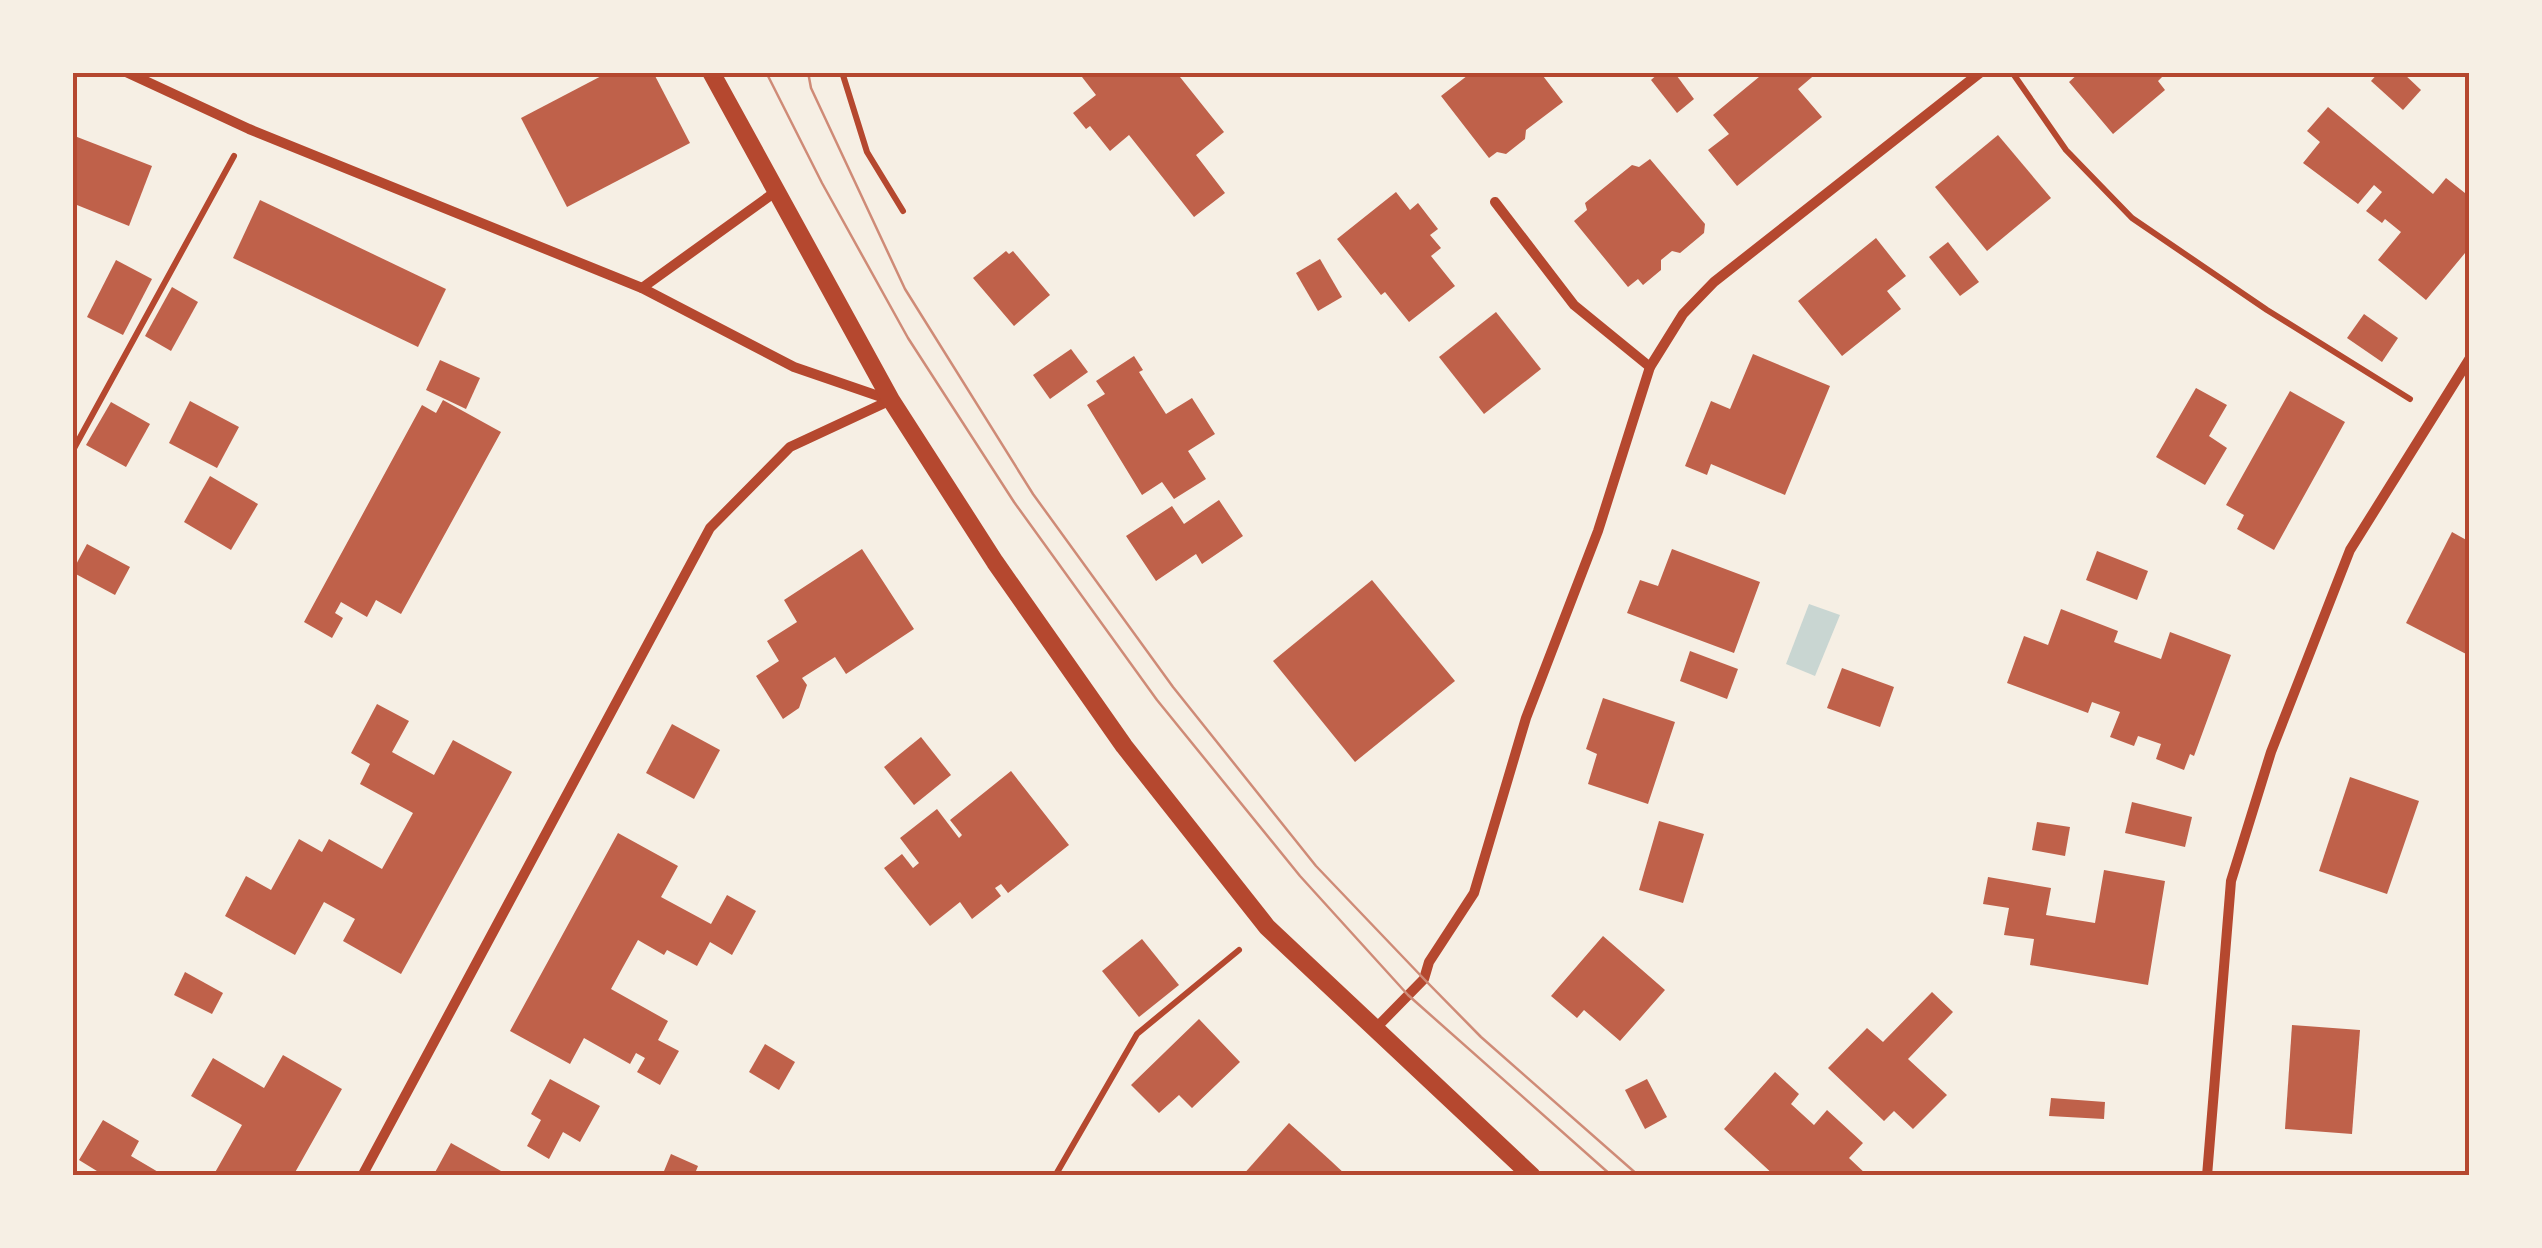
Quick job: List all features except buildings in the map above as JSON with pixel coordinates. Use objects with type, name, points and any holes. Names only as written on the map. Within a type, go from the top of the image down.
[{"type":"street","points":[[126,72],[249,129],[642,288],[794,367],[891,400]]},
{"type":"street","points":[[1374,1030],[1424,979],[1430,962],[1474,894],[1526,718],[1598,530],[1650,367],[1683,314],[1714,282],[1980,72]]},
{"type":"street","points":[[713,74],[891,400],[996,562],[1124,746],[1267,926],[1532,1176]]},
{"type":"street","points":[[642,288],[778,190]]},
{"type":"street","points":[[1495,202],[1574,305],[1650,367]]},
{"type":"street","points":[[2207,1176],[2231,881],[2271,752],[2350,550],[2470,358]]},
{"type":"street","points":[[362,1176],[710,528],[790,448],[891,400]]},
{"type":"path","points":[[842,72],[868,152],[903,211]]},
{"type":"path","points":[[2012,72],[2066,150],[2132,218],[2267,310],[2433,414]]},
{"type":"path","points":[[74,448],[249,129]]},
{"type":"path","points":[[1055,1176],[1137,1034],[1267,926]]},
{"type":"shaded area","points":[[1809,604],[1840,615],[1815,676],[1786,664]]},
{"type":"tram line","points":[[766,72],[908,338],[1014,502],[1157,700],[1300,876],[1408,995],[1612,1176]]},
{"type":"tram line","points":[[808,72],[811,88],[905,289],[1033,494],[1173,687],[1316,866],[1481,1037],[1639,1176]]}]
